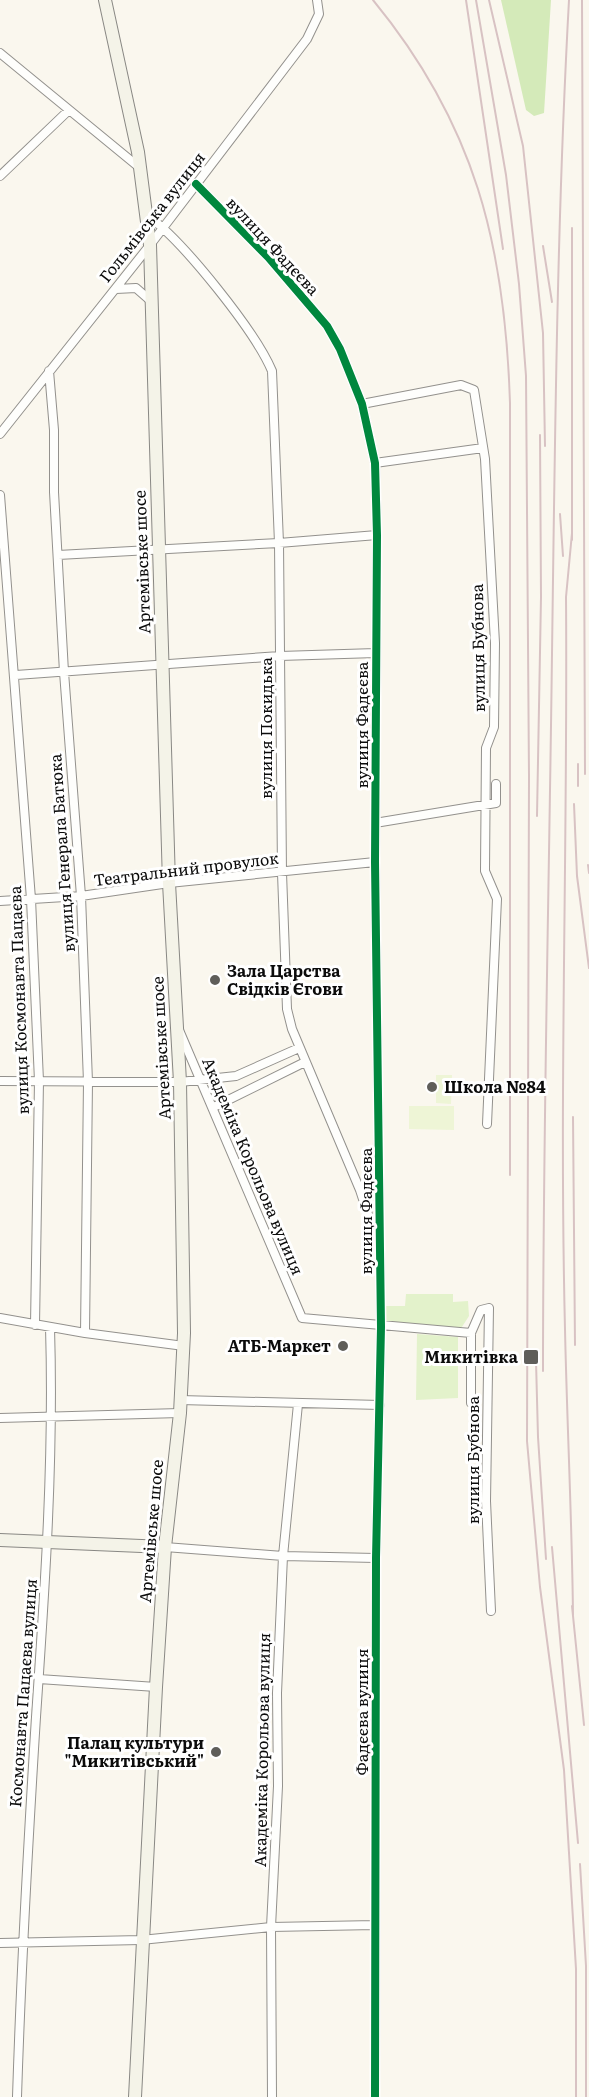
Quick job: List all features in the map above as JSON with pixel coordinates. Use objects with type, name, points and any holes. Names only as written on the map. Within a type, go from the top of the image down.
[{"type":"main road","name":"Артемівське шосе","points":[[105,0],[140,168],[150,245],[161,664],[169,883],[180,1082],[184,1346],[180,1413],[165,1547],[141,1940],[135,2097]]},
{"type":"main road","points":[[0,1540],[165,1547]]},
{"type":"street","name":"Гольмівська вулиця","points":[[0,434],[116,289],[307,39],[319,14],[317,0]]},
{"type":"street","points":[[0,53],[140,168]]},
{"type":"street","points":[[0,176],[69,110]]},
{"type":"street","name":"вулиця Фадєєва","points":[[196,184],[268,257],[327,326],[340,349],[362,404],[375,463],[377,535],[375,862],[381,1327]]},
{"type":"street","name":"вулиця Покидька","points":[[148,216],[163,227],[263,350],[272,371],[279,543],[282,873],[287,1009],[299,1048],[360,1190],[379,1248]]},
{"type":"street","points":[[116,289],[136,288],[152,302]]},
{"type":"street","name":"вулиця Генерала Батюка","points":[[49,371],[54,430],[54,492],[64,672],[81,896],[88,1082],[85,1334]]},
{"type":"street","name":"вулиця Бубнова","points":[[362,404],[461,385],[474,390],[483,448],[495,643],[494,727],[486,748],[483,804],[485,871],[497,899],[487,1124]]},
{"type":"street","points":[[375,463],[483,448]]},
{"type":"street","name":"вулиця Космонавта Пацаєва","points":[[0,495],[16,675],[31,900],[39,1081],[35,1325]]},
{"type":"street","points":[[58,555],[279,543],[377,535]]},
{"type":"street","points":[[16,675],[280,656],[376,652]]},
{"type":"street","points":[[375,823],[496,803],[496,784]]},
{"type":"street","name":"Театральний провулок","points":[[0,901],[81,896],[169,883],[375,862]]},
{"type":"street","name":"Академіка Корольова вулиця","points":[[177,1026],[214,1107],[302,1318],[381,1327]]},
{"type":"street","points":[[0,1081],[180,1082],[202,1080],[236,1076],[299,1048]]},
{"type":"street","points":[[214,1107],[305,1062]]},
{"type":"street","name":"вулиця Бубнова","points":[[471,1333],[481,1311],[489,1308],[486,1501],[491,1611]]},
{"type":"street","points":[[0,1318],[85,1334],[184,1346]]},
{"type":"street","name":"Космонавта Пацаєва вулиця","points":[[17,2097],[21,1942],[48,1541],[53,1417],[50,1327]]},
{"type":"street","points":[[381,1327],[471,1333],[471,1403]]},
{"type":"street","name":"Фадєєва вулиця","points":[[375,2097],[376,1558],[381,1327]]},
{"type":"street","points":[[180,1400],[380,1405]]},
{"type":"street","name":"Академіка Корольова вулиця","points":[[272,2097],[271,1927],[278,1786],[277,1693],[283,1556],[298,1404]]},
{"type":"street","points":[[0,1418],[180,1413]]},
{"type":"street","points":[[165,1547],[283,1556],[376,1558]]},
{"type":"street","points":[[39,1679],[156,1687]]},
{"type":"street","points":[[0,1943],[141,1940],[271,1927],[375,1925]]},
{"type":"green space","points":[[501,0],[551,0],[544,113],[534,116],[526,110]]},
{"type":"green space","points":[[436,1075],[452,1075],[451,1104],[436,1103]]},
{"type":"green space","points":[[409,1106],[454,1106],[454,1130],[409,1129]]},
{"type":"green space","points":[[406,1294],[453,1294],[453,1302],[468,1301],[469,1316],[458,1333],[381,1327],[381,1306],[405,1306]]},
{"type":"green space","points":[[417,1334],[458,1337],[458,1398],[416,1400]]},
{"type":"railway","points":[[373,0],[408,46],[437,93],[460,140],[478,189],[501,291],[510,403],[510,1175]]},
{"type":"railway","points":[[466,0],[503,249]]},
{"type":"railway","points":[[476,0],[506,175],[519,284],[526,376],[529,777],[527,1441],[540,1587],[564,1770],[576,1969],[576,2097]]},
{"type":"railway","points":[[489,0],[523,146],[543,333],[545,446]]},
{"type":"railway","points":[[543,1371],[545,1102],[559,245],[569,0]]},
{"type":"railway","points":[[582,0],[585,774]]},
{"type":"railway","points":[[572,228],[572,540]]},
{"type":"railway","points":[[543,246],[552,302]]},
{"type":"railway","points":[[537,816],[541,597],[540,435]]},
{"type":"railway","points":[[560,514],[563,556]]},
{"type":"railway","points":[[572,533],[566,597],[563,1238],[573,1615]]},
{"type":"railway","points":[[578,764],[578,786]]},
{"type":"railway","points":[[574,804],[577,876],[589,968]]},
{"type":"railway","points":[[588,865],[589,873]]},
{"type":"railway","points":[[573,1117],[575,1345]]},
{"type":"railway","points":[[536,1361],[538,1437],[546,1559]]},
{"type":"railway","points":[[552,1547],[578,1843]]},
{"type":"railway","points":[[572,1606],[584,1725]]},
{"type":"railway","points":[[580,1864],[586,1966],[586,2097]]},
{"type":"cycle path","points":[[196,184],[268,257],[327,326],[340,349],[362,404],[375,463],[377,535],[375,862],[381,1327],[376,1558],[375,2097]]},
{"type":"place","name":"Зала Царства Свідків Єгови","points":[[215,980]]},
{"type":"place","name":"Школа №84","points":[[432,1087]]},
{"type":"place","name":"АТБ-Маркет","points":[[343,1346]]},
{"type":"place","name":"Микитівка","points":[[531,1357]]},
{"type":"place","name":"Палац культури \"Микитівський\"","points":[[216,1752]]}]
